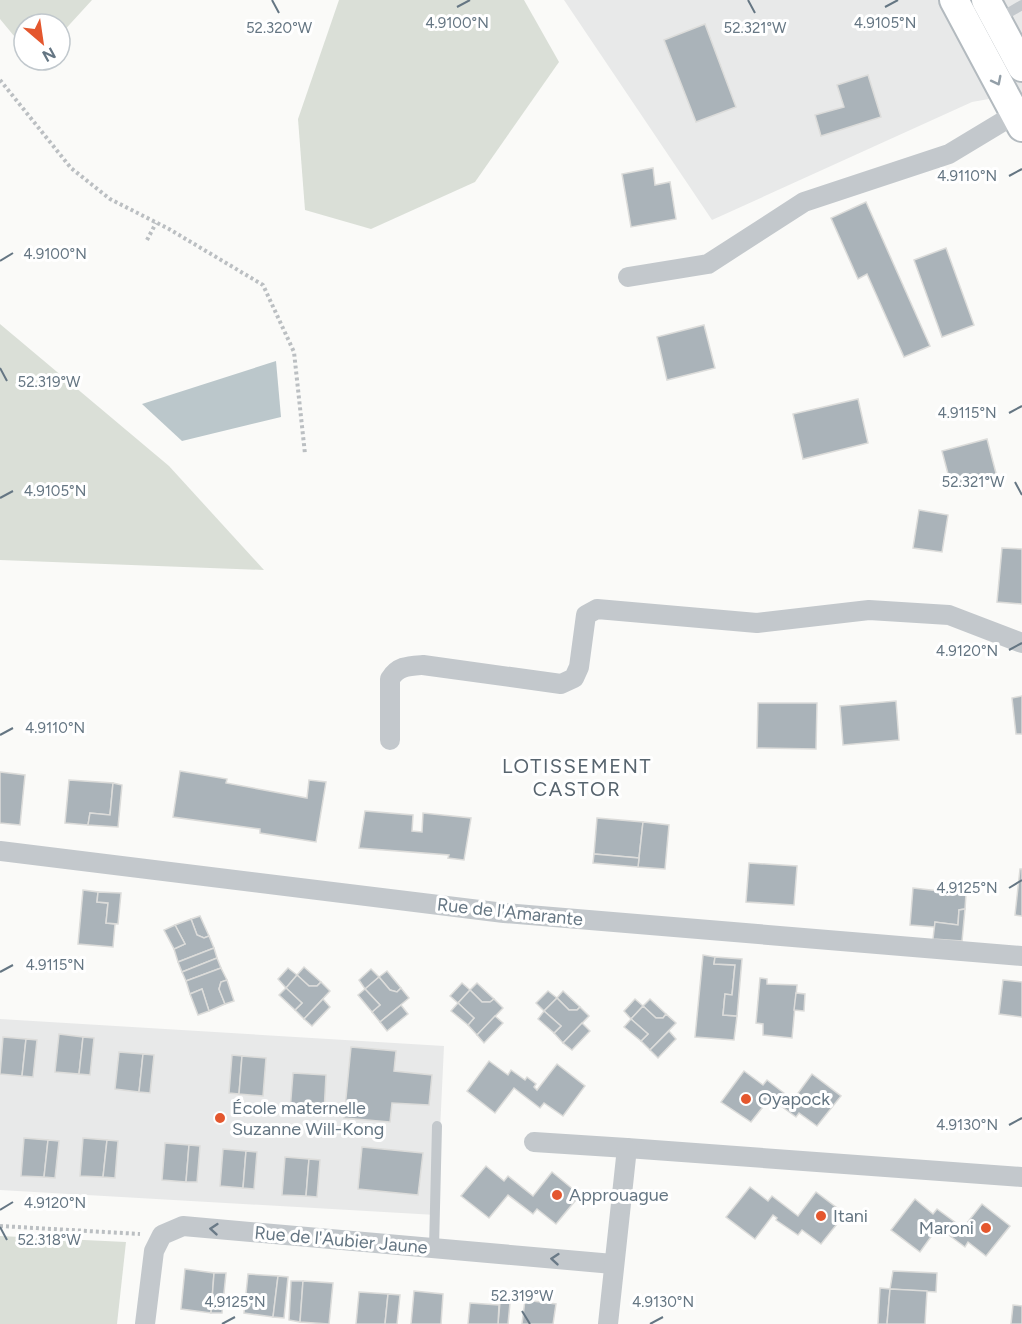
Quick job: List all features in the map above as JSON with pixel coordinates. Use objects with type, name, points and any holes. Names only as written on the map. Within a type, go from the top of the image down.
[{"type":"main road","points":[[954,0],[985,22],[1022,67]]},
{"type":"main road","points":[[985,22],[1019,117]]},
{"type":"street","points":[[628,278],[708,264],[804,202],[949,154],[1019,117]]},
{"type":"street","points":[[390,740],[390,679],[395,671],[406,666],[423,665],[561,684],[574,678],[579,667],[586,615],[597,609],[757,623],[869,610],[949,615],[1022,643]]},
{"type":"street","name":"Rue de l'Amarante","points":[[0,851],[504,913],[1022,956]]},
{"type":"street","points":[[534,1142],[1022,1177]]},
{"type":"street","points":[[608,1324],[627,1148]]},
{"type":"street","name":"Rue de l'Aubier Jaune","points":[[162,1235],[183,1226],[613,1264]]},
{"type":"street","points":[[145,1324],[154,1251],[162,1235]]},
{"type":"lane","points":[[985,22],[1022,5]]},
{"type":"lane","points":[[434,1248],[437,1126]]},
{"type":"path","points":[[0,80],[71,168],[111,199],[263,285],[294,352],[305,454]]},
{"type":"path","points":[[147,240],[156,223]]},
{"type":"path","points":[[0,1226],[162,1235]]},
{"type":"shaded area","points":[[0,0],[92,0],[72,22],[72,12],[12,12],[12,34],[0,19]]},
{"type":"shaded area","points":[[339,0],[524,0],[559,62],[475,182],[371,229],[305,210],[298,119]]},
{"type":"shaded area","points":[[564,0],[1022,0],[1022,93],[972,102],[712,220]]},
{"type":"shaded area","points":[[0,324],[169,466],[264,570],[0,560]]},
{"type":"shaded area","points":[[276,361],[281,417],[182,441],[142,404]]},
{"type":"shaded area","name":"École maternelle Suzanne Will-Kong","points":[[0,1019],[444,1046],[436,1215],[0,1190]]},
{"type":"shaded area","points":[[0,1236],[126,1242],[117,1324],[0,1324]]},
{"type":"building","points":[[705,24],[736,107],[696,122],[664,40]]},
{"type":"building","points":[[868,75],[881,117],[821,136],[815,115],[844,107],[837,85]]},
{"type":"building","points":[[653,168],[655,185],[670,182],[676,219],[631,227],[622,174]]},
{"type":"building","points":[[866,202],[930,346],[904,357],[867,274],[858,279],[831,218]]},
{"type":"building","points":[[946,248],[974,325],[942,337],[914,260]]},
{"type":"building","points":[[704,325],[715,368],[667,380],[657,337]]},
{"type":"building","points":[[858,399],[868,443],[803,459],[793,414]]},
{"type":"building","points":[[987,439],[997,477],[952,489],[942,451]]},
{"type":"building","points":[[919,510],[948,515],[942,552],[913,548]]},
{"type":"building","points":[[1002,548],[1022,549],[1022,604],[997,602]]},
{"type":"building","points":[[1022,696],[1022,734],[1016,734],[1012,698]]},
{"type":"building","points":[[896,701],[899,740],[843,745],[840,706]]},
{"type":"building","points":[[758,703],[817,703],[816,749],[757,748]]},
{"type":"building","points":[[180,771],[227,779],[226,783],[307,798],[309,780],[326,782],[316,842],[260,833],[260,829],[173,817]]},
{"type":"building","points":[[0,772],[25,775],[20,825],[0,823]]},
{"type":"building","points":[[69,780],[113,783],[110,815],[90,813],[88,825],[65,823]]},
{"type":"building","points":[[113,783],[122,785],[118,827],[88,825],[90,813],[110,815]]},
{"type":"building","points":[[365,811],[413,815],[412,831],[422,832],[423,813],[471,818],[464,860],[448,858],[449,855],[359,848]]},
{"type":"building","points":[[597,818],[643,822],[639,858],[594,854]]},
{"type":"building","points":[[643,822],[669,825],[665,869],[638,867]]},
{"type":"building","points":[[594,854],[639,858],[638,867],[593,863]]},
{"type":"building","points":[[749,863],[797,866],[794,905],[746,902]]},
{"type":"building","points":[[1020,869],[1022,869],[1022,916],[1015,915]]},
{"type":"building","points":[[913,888],[966,894],[965,909],[959,910],[958,925],[935,922],[935,927],[910,925]]},
{"type":"building","points":[[83,890],[98,892],[97,902],[108,903],[106,923],[115,924],[113,947],[78,944]]},
{"type":"building","points":[[98,892],[121,893],[118,924],[106,923],[108,903],[97,902]]},
{"type":"building","points":[[965,909],[962,941],[933,939],[935,922],[958,925],[959,910]]},
{"type":"building","points":[[200,916],[209,936],[204,938],[197,935],[191,919]]},
{"type":"building","points":[[191,919],[197,935],[204,938],[209,936],[214,948],[178,962],[174,949],[185,944],[175,925]]},
{"type":"building","points":[[175,925],[185,944],[174,949],[164,930]]},
{"type":"building","points":[[214,948],[217,958],[182,972],[178,962]]},
{"type":"building","points":[[703,955],[715,957],[714,964],[735,965],[732,995],[725,994],[723,1015],[737,1016],[734,1040],[695,1037]]},
{"type":"building","points":[[715,957],[742,959],[737,1016],[723,1015],[725,994],[732,995],[735,965],[714,964]]},
{"type":"building","points":[[217,958],[221,968],[186,981],[182,972]]},
{"type":"building","points":[[304,967],[321,982],[317,986],[309,986],[297,975]]},
{"type":"building","points":[[221,968],[227,980],[221,982],[219,989],[225,1004],[209,1011],[202,989],[190,994],[186,981]]},
{"type":"building","points":[[288,968],[297,975],[286,988],[278,979]]},
{"type":"building","points":[[371,969],[379,977],[365,989],[359,980]]},
{"type":"building","points":[[387,971],[401,988],[397,992],[390,990],[379,977]]},
{"type":"building","points":[[297,975],[309,986],[317,986],[321,982],[330,991],[304,1019],[295,1010],[302,1003],[286,988]]},
{"type":"building","points":[[379,977],[390,990],[397,992],[401,988],[409,998],[380,1022],[372,1012],[380,1005],[365,989]]},
{"type":"building","points":[[760,978],[767,979],[767,984],[797,985],[792,1038],[763,1035],[763,1024],[756,1023]]},
{"type":"building","points":[[227,980],[234,1001],[225,1004],[219,989],[221,982]]},
{"type":"building","points":[[1003,980],[1022,982],[1022,1017],[999,1014]]},
{"type":"building","points":[[462,983],[470,990],[458,1003],[450,996]]},
{"type":"building","points":[[477,983],[494,999],[490,1002],[482,1002],[470,990]]},
{"type":"building","points":[[286,988],[302,1003],[295,1010],[279,995]]},
{"type":"building","points":[[202,989],[209,1011],[198,1015],[190,994]]},
{"type":"building","points":[[365,989],[380,1005],[372,1012],[358,995]]},
{"type":"building","points":[[470,990],[482,1002],[490,1002],[494,999],[503,1008],[477,1035],[468,1025],[474,1018],[458,1003]]},
{"type":"building","points":[[548,991],[557,998],[544,1011],[536,1003]]},
{"type":"building","points":[[563,991],[580,1007],[577,1010],[569,1010],[557,998]]},
{"type":"building","points":[[796,993],[805,994],[804,1011],[794,1010]]},
{"type":"building","points":[[557,998],[569,1010],[577,1010],[580,1007],[589,1016],[563,1043],[554,1033],[561,1026],[544,1011]]},
{"type":"building","points":[[323,999],[330,1007],[312,1026],[304,1019]]},
{"type":"building","points":[[635,999],[643,1006],[631,1019],[624,1011]]},
{"type":"building","points":[[650,999],[666,1014],[663,1018],[656,1018],[643,1006]]},
{"type":"building","points":[[458,1003],[474,1018],[468,1025],[451,1011]]},
{"type":"building","points":[[401,1005],[408,1014],[387,1031],[380,1022]]},
{"type":"building","points":[[643,1006],[656,1018],[663,1018],[666,1014],[676,1023],[650,1050],[641,1041],[648,1034],[631,1019]]},
{"type":"building","points":[[544,1011],[561,1026],[554,1033],[538,1019]]},
{"type":"building","points":[[495,1016],[503,1023],[484,1043],[477,1035]]},
{"type":"building","points":[[631,1019],[648,1034],[641,1041],[624,1027]]},
{"type":"building","points":[[582,1023],[590,1031],[572,1050],[563,1043]]},
{"type":"building","points":[[669,1031],[676,1039],[658,1058],[650,1050]]},
{"type":"building","points":[[59,1034],[83,1037],[79,1074],[55,1072]]},
{"type":"building","points":[[3,1037],[26,1039],[22,1076],[0,1074]]},
{"type":"building","points":[[83,1037],[94,1038],[90,1075],[79,1074]]},
{"type":"building","points":[[26,1039],[37,1040],[33,1077],[22,1076]]},
{"type":"building","points":[[351,1047],[396,1051],[394,1071],[432,1075],[429,1105],[392,1103],[390,1122],[344,1118]]},
{"type":"building","points":[[119,1052],[143,1054],[139,1092],[115,1089]]},
{"type":"building","points":[[143,1054],[154,1055],[150,1093],[139,1092]]},
{"type":"building","points":[[232,1055],[242,1056],[239,1094],[229,1093]]},
{"type":"building","points":[[242,1056],[266,1058],[263,1096],[239,1094]]},
{"type":"building","points":[[489,1061],[508,1075],[511,1070],[525,1080],[527,1077],[536,1084],[534,1087],[537,1090],[557,1064],[585,1086],[563,1116],[544,1103],[540,1108],[514,1088],[495,1113],[467,1091]]},
{"type":"building","name":"Oyapock","points":[[744,1071],[763,1085],[767,1080],[793,1100],[812,1074],[841,1096],[817,1126],[799,1113],[796,1117],[770,1098],[751,1122],[721,1102]]},
{"type":"building","points":[[293,1073],[326,1075],[324,1113],[290,1111]]},
{"type":"building","points":[[24,1138],[48,1140],[44,1177],[21,1176]]},
{"type":"building","points":[[83,1138],[107,1140],[103,1177],[80,1176]]},
{"type":"building","points":[[48,1140],[59,1141],[55,1178],[44,1177]]},
{"type":"building","points":[[107,1140],[118,1141],[115,1178],[103,1177]]},
{"type":"building","points":[[165,1143],[189,1145],[186,1182],[162,1180]]},
{"type":"building","points":[[189,1145],[200,1146],[197,1182],[186,1182]]},
{"type":"building","points":[[362,1147],[423,1153],[418,1195],[358,1189]]},
{"type":"building","points":[[223,1149],[246,1151],[243,1188],[220,1186]]},
{"type":"building","points":[[246,1151],[257,1152],[254,1189],[243,1188]]},
{"type":"building","points":[[285,1157],[309,1159],[306,1196],[282,1195]]},
{"type":"building","points":[[309,1159],[320,1160],[317,1197],[306,1196]]},
{"type":"building","name":"Approuague","points":[[486,1166],[504,1181],[508,1176],[533,1196],[552,1172],[580,1195],[556,1224],[537,1209],[533,1214],[508,1195],[489,1218],[461,1196]]},
{"type":"building","name":"Itani","points":[[750,1187],[768,1201],[772,1196],[798,1216],[816,1192],[845,1214],[821,1244],[802,1230],[798,1235],[776,1220],[777,1218],[773,1215],[755,1239],[726,1217]]},
{"type":"building","name":"Maroni","points":[[915,1199],[933,1214],[937,1209],[963,1228],[982,1204],[1010,1226],[986,1256],[968,1242],[965,1247],[938,1227],[920,1252],[891,1230]]},
{"type":"building","points":[[185,1269],[214,1273],[211,1313],[181,1309]]},
{"type":"building","points":[[893,1271],[937,1273],[936,1292],[890,1289]]},
{"type":"building","points":[[214,1273],[226,1273],[222,1313],[211,1313]]},
{"type":"building","points":[[248,1274],[278,1276],[273,1317],[244,1313]]},
{"type":"building","points":[[278,1276],[288,1277],[284,1318],[273,1317]]},
{"type":"building","points":[[291,1281],[303,1281],[300,1322],[289,1320]]},
{"type":"building","points":[[303,1281],[333,1283],[329,1324],[300,1322]]},
{"type":"building","points":[[880,1288],[890,1289],[887,1324],[878,1324]]},
{"type":"building","points":[[890,1289],[927,1291],[925,1324],[887,1324]]},
{"type":"building","points":[[414,1291],[443,1294],[441,1324],[411,1324]]},
{"type":"building","points":[[359,1292],[388,1294],[385,1324],[356,1324]]},
{"type":"building","points":[[388,1294],[400,1295],[397,1324],[385,1324]]},
{"type":"building","points":[[525,1300],[556,1304],[553,1324],[522,1324]]},
{"type":"building","points":[[500,1302],[510,1303],[508,1324],[498,1324]]},
{"type":"building","points":[[470,1303],[499,1305],[498,1324],[468,1324]]},
{"type":"building","points":[[1013,1305],[1022,1306],[1022,1324],[1011,1324]]},
{"type":"place","name":"Oyapock","points":[[746,1099]]},
{"type":"place","name":"École maternelle Suzanne Will-Kong","points":[[220,1118]]},
{"type":"place","name":"Approuague","points":[[557,1195]]},
{"type":"place","name":"Itani","points":[[821,1216]]},
{"type":"place","name":"Maroni","points":[[986,1228]]},
{"type":"district","name":"LOTISSEMENT CASTOR","points":[[577,778]]}]
